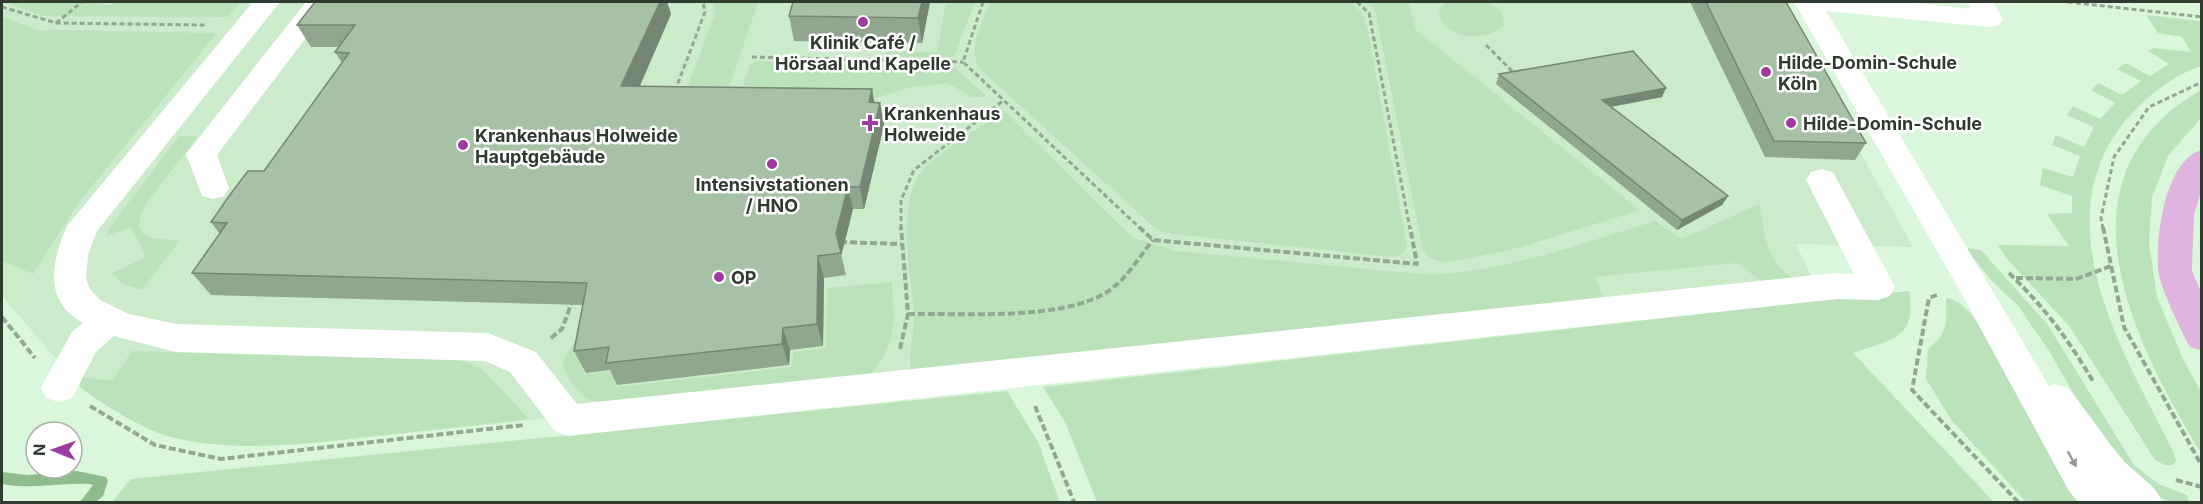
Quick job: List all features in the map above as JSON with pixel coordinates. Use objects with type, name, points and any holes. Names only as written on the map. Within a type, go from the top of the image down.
[{"type":"main road","points":[[2202,160],[2190,174],[2178,215],[2175,271],[2202,338]]},
{"type":"street","points":[[213,188],[201,154],[320,2]]},
{"type":"street","points":[[1808,2],[1849,3],[1989,19],[1980,2]]},
{"type":"street","points":[[1808,2],[1971,280],[2083,479],[2101,502]]},
{"type":"street","points":[[257,14],[83,226],[73,246],[68,264],[69,280],[74,294],[86,309],[108,321],[176,338],[488,347],[523,362],[568,420],[1824,287],[1878,287],[1822,180]]},
{"type":"street","points":[[59,387],[84,342],[108,321]]},
{"type":"street","points":[[2012,353],[2076,421],[2105,467],[2143,502]]},
{"type":"path","points":[[56,23],[82,2]]},
{"type":"path","points":[[674,95],[705,12],[703,2]]},
{"type":"path","points":[[963,62],[983,2]]},
{"type":"path","points":[[752,57],[963,62],[1153,240],[1417,264],[1369,13],[1357,2]]},
{"type":"path","points":[[2068,2],[2202,17]]},
{"type":"path","points":[[2,7],[56,23],[257,14]]},
{"type":"path","points":[[1486,45],[1521,79]]},
{"type":"path","points":[[875,387],[896,366],[908,314],[901,244],[901,200],[914,170],[1004,100]]},
{"type":"path","points":[[908,314],[1062,309],[1087,303],[1109,291],[1153,240]]},
{"type":"path","points":[[834,242],[901,244]]},
{"type":"path","points":[[2014,278],[2076,279],[2111,266]]},
{"type":"path","points":[[2006,269],[2042,305],[2099,390]]},
{"type":"path","points":[[1971,280],[1929,298],[1912,390],[2018,502]]},
{"type":"path","points":[[523,362],[562,329],[574,296]]},
{"type":"path","points":[[2,317],[59,387],[155,446],[221,459],[568,420]]},
{"type":"path","points":[[1019,374],[1050,437],[1074,502]]},
{"type":"path","points":[[2172,478],[2202,487]]},
{"type":"shaded area","name":"Krankenhaus Holweide","points":[[2,2],[1776,2],[1913,247],[1796,244],[1815,284],[333,441],[261,445],[211,444],[165,435],[97,400],[80,387],[2,296]]},
{"type":"shaded area","points":[[3,2],[86,2],[106,5],[118,2],[242,2],[227,17],[44,16]]},
{"type":"shaded area","points":[[712,2],[758,2],[725,100],[700,97],[688,85],[715,14]]},
{"type":"shaded area","points":[[946,2],[975,2],[954,56],[885,57],[886,51],[937,52]]},
{"type":"shaded area","points":[[990,2],[1352,2],[1364,16],[1368,32],[1407,246],[1403,254],[1392,257],[1174,234],[1157,230],[980,69],[976,61],[975,45]]},
{"type":"shaded area","points":[[1365,2],[1409,2],[1416,30],[1640,210],[1522,247],[1443,262],[1430,258],[1423,250],[1375,10]]},
{"type":"shaded area","points":[[1446,2],[1488,2],[1502,12],[1504,25],[1497,31],[1477,36],[1456,33],[1447,28],[1441,20],[1439,10]]},
{"type":"shaded area","points":[[2146,15],[2201,21],[2201,66],[2168,82],[2122,125],[2100,164],[2090,205],[2091,248],[2100,290],[2115,333],[2173,451],[2176,461],[2173,465],[2165,465],[2155,460],[2070,327],[2007,259],[1998,245],[2069,246],[2047,214],[2072,213],[2072,196],[2040,185],[2043,168],[2073,177],[2080,156],[2052,145],[2056,135],[2084,147],[2094,127],[2067,115],[2073,106],[2100,119],[2115,103],[2091,90],[2098,83],[2122,95],[2141,81],[2117,69],[2126,63],[2150,76],[2169,64],[2148,51],[2153,48],[2191,52],[2182,37],[2158,33]]},
{"type":"shaded area","points":[[2,17],[38,30],[217,33],[79,202],[33,274],[2,261]]},
{"type":"shaded area","points":[[755,61],[956,68],[987,97],[971,97],[948,83],[911,87],[860,103],[738,101],[750,65]]},
{"type":"shaded area","points":[[2201,90],[2201,118],[2168,156],[2152,197],[2149,242],[2157,297],[2183,359],[2201,392],[2201,453],[2151,360],[2131,311],[2118,261],[2116,213],[2128,167],[2155,126]]},
{"type":"shaded area","points":[[1004,111],[1133,238],[1176,251],[1431,275],[1516,262],[1655,221],[1682,239],[1759,204],[1771,254],[1792,278],[1761,281],[1737,263],[1594,277],[1604,298],[911,370],[914,311],[907,237],[910,198],[925,168],[941,154]]},
{"type":"shaded area","points":[[179,136],[198,136],[154,193],[141,214],[139,223],[141,230],[148,236],[180,240],[142,290],[123,284],[112,273],[146,257],[131,227],[106,236],[110,227]]},
{"type":"shaded area","points":[[1966,248],[1981,250],[2048,325],[2134,465],[2158,484],[2187,495],[2189,502],[2169,502],[2150,492],[2090,422],[2049,351],[2019,307],[1989,278]]},
{"type":"shaded area","points":[[892,282],[893,330],[886,351],[871,373],[605,402],[590,400],[581,394],[568,378],[563,367],[564,358],[569,349],[585,330],[591,330],[584,374],[618,371],[616,387],[792,367],[793,352],[826,348],[827,288]]},
{"type":"shaded area","points":[[1909,291],[1911,307],[1905,329],[1898,336],[1853,353],[1994,502],[1097,502],[1065,422],[1043,387]]},
{"type":"shaded area","points":[[1946,298],[1961,305],[1977,321],[1994,344],[2026,401],[2060,470],[2086,502],[2026,502],[1952,421],[1926,379],[1928,349],[1939,338],[1945,327]]},
{"type":"shaded area","points":[[132,351],[460,360],[481,368],[529,419],[271,446],[218,445],[192,441],[167,436],[146,428],[110,408],[80,387],[82,377],[112,381]]},
{"type":"shaded area","points":[[1007,391],[1038,442],[1060,502],[112,502],[131,479]]},
{"type":"building","points":[[315,2],[660,2],[621,86],[872,89],[869,102],[880,103],[860,187],[848,187],[836,233],[841,253],[818,256],[817,324],[783,328],[782,344],[606,363],[609,347],[574,351],[587,283],[192,273],[227,223],[211,222],[229,196],[248,171],[264,171],[349,53],[335,52],[355,25],[297,25]]},
{"type":"building","points":[[793,2],[922,2],[918,18],[789,16]]},
{"type":"building","name":"Hilde-Domin-Schule Köln","points":[[1706,2],[1786,2],[1866,143],[1774,141]]},
{"type":"building","points":[[1633,51],[1666,88],[1602,100],[1728,196],[1682,220],[1499,74]]},
{"type":"waterway","points":[[2,478],[27,481],[77,477],[101,481],[98,492],[87,502]]},
{"type":"place","name":"Klinik Café / Hörsaal und Kapelle","points":[[863,22]]},
{"type":"place","name":"Hilde-Domin-Schule Köln","points":[[1766,72]]},
{"type":"place","name":"Krankenhaus Holweide","points":[[870,123]]},
{"type":"place","name":"Hilde-Domin-Schule","points":[[1791,123]]},
{"type":"place","name":"Krankenhaus Holweide Hauptgebäude","points":[[463,145]]},
{"type":"place","name":"Intensivstationen / HNO","points":[[772,164]]},
{"type":"place","name":"OP","points":[[719,277]]}]
